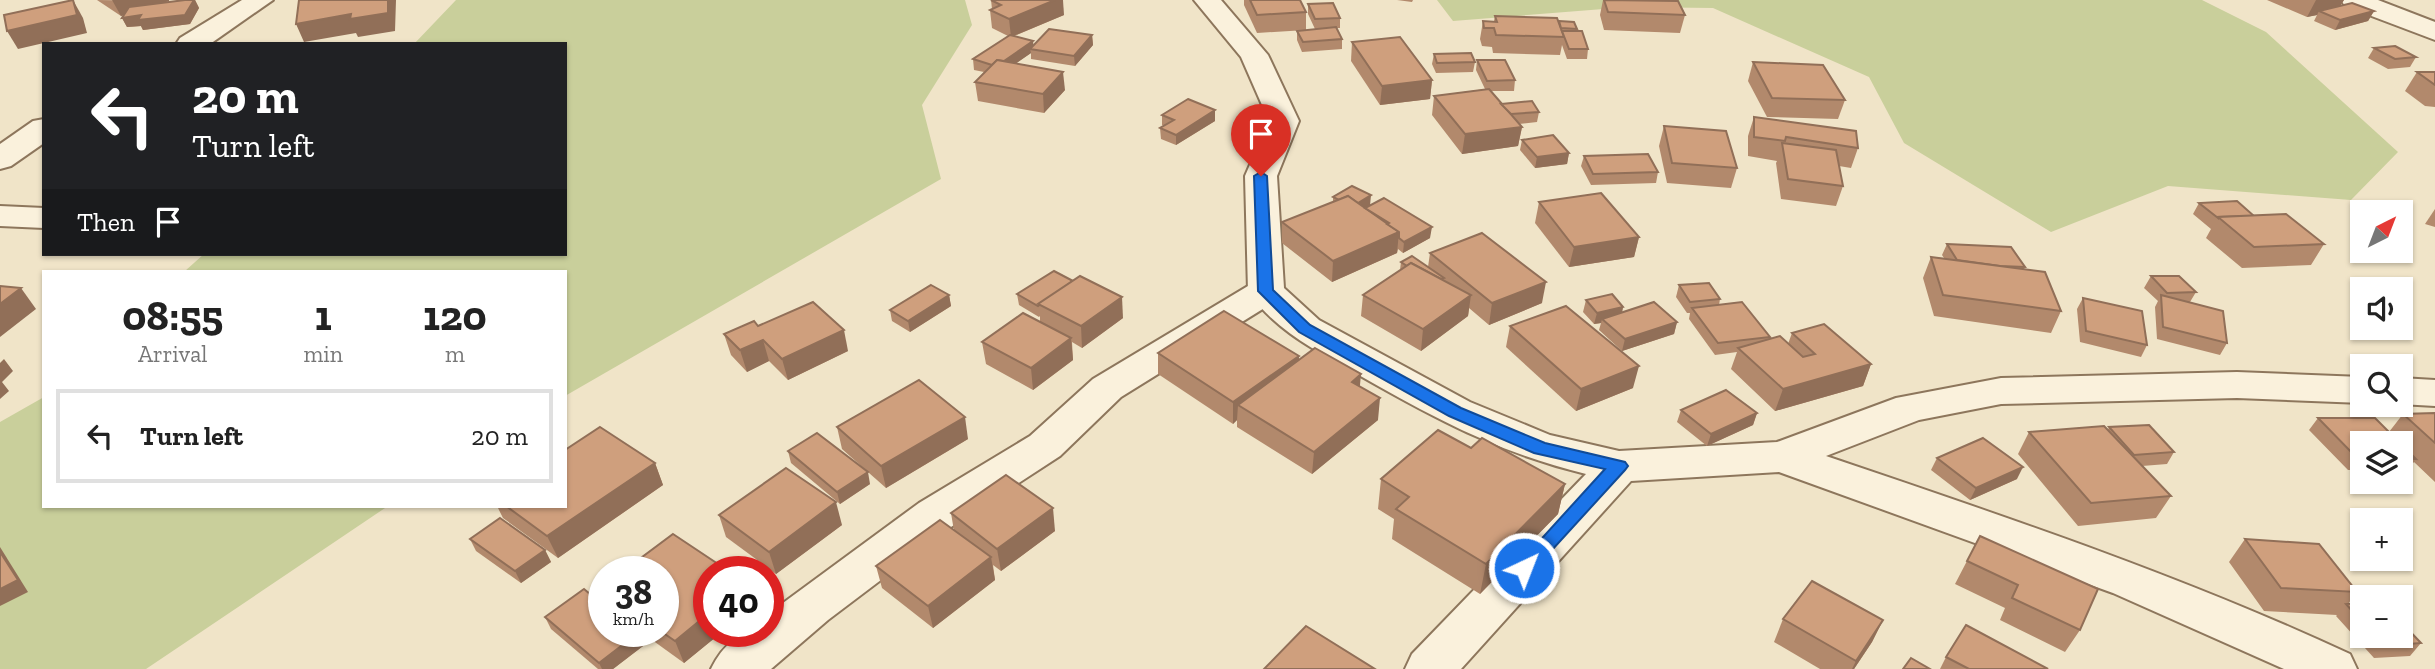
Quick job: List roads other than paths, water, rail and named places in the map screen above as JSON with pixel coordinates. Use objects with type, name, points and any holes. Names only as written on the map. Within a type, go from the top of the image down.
[{"type":"street","points":[[193,42],[260,0]]},
{"type":"street","points":[[1208,0],[1254,55],[1284,121],[1261,176],[1266,291],[1304,328],[1455,412],[1541,449],[1619,466],[1781,457],[1911,408],[2001,391],[2237,385],[2350,390]]},
{"type":"street","points":[[2354,0],[2435,32]]},
{"type":"street","points":[[0,159],[42,129]]},
{"type":"street","points":[[0,216],[42,218]]},
{"type":"street","points":[[736,669],[811,607],[935,515],[1045,446],[1107,388],[1266,291]]},
{"type":"street","points":[[2413,392],[2435,393]]},
{"type":"street","points":[[1781,457],[2076,559],[2267,636],[2332,669]]},
{"type":"street","points":[[1430,669],[1619,466]]}]
